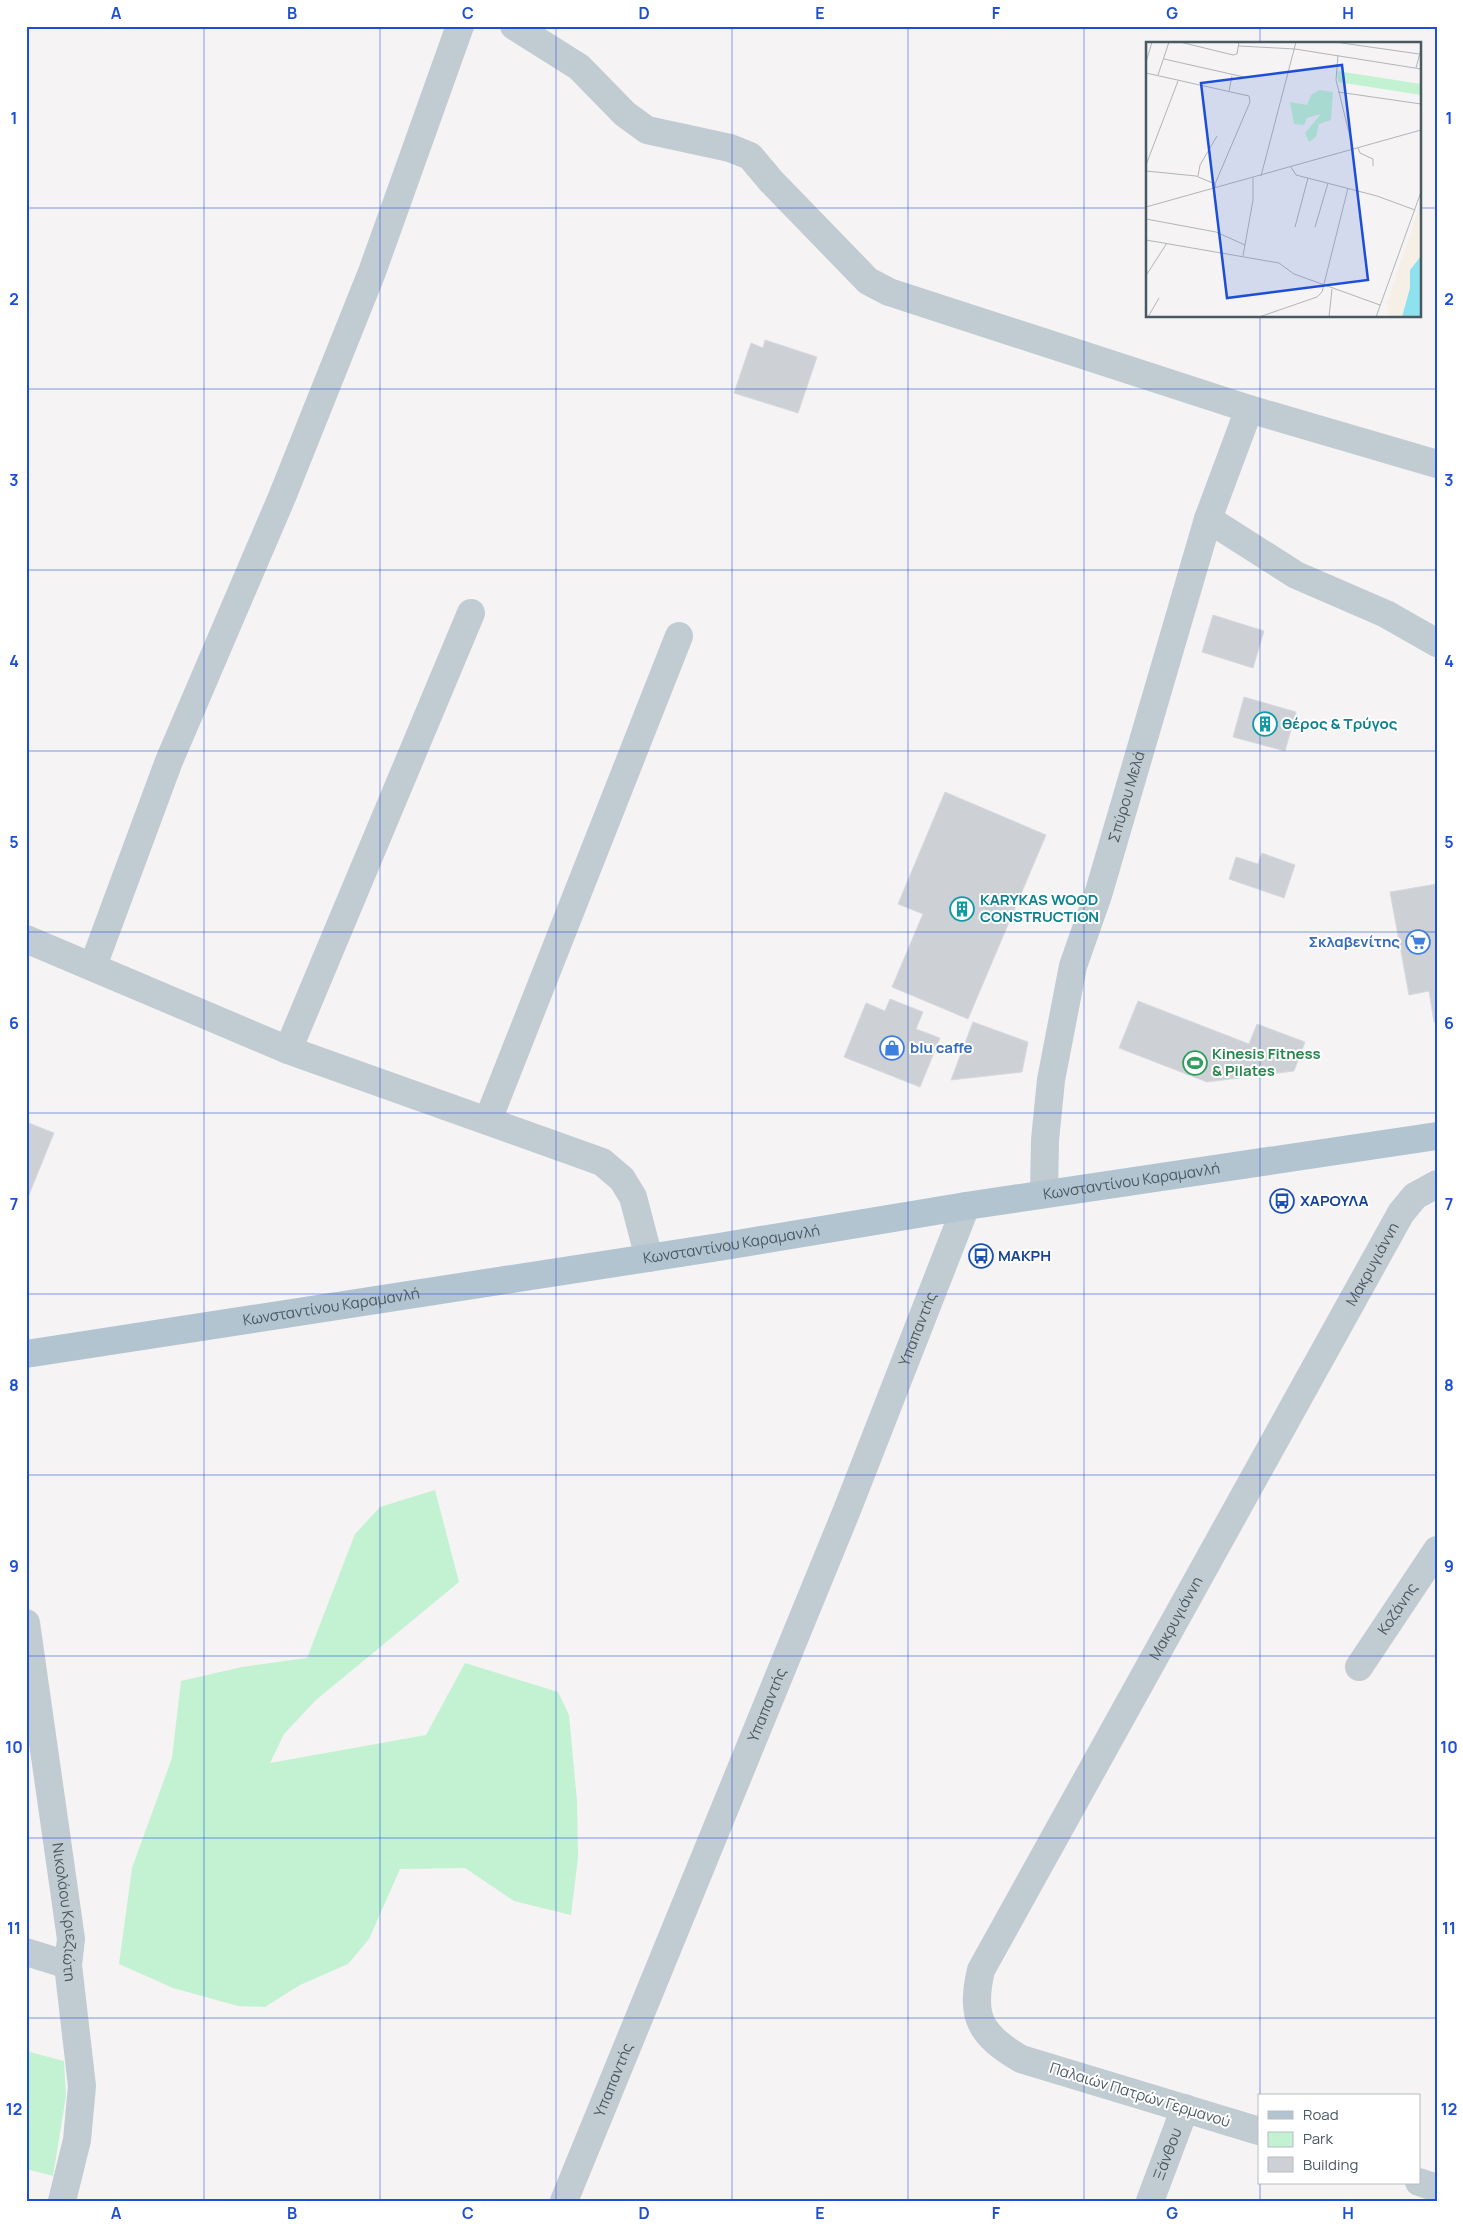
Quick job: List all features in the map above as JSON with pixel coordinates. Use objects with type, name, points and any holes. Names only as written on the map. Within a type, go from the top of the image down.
[{"type":"main road","name":"Κωνσταντίνου Καραμανλή","points":[[26,1354],[649,1258],[1044,1194],[1436,1140]]},
{"type":"street","points":[[93,966],[169,761],[282,497],[368,281],[460,26]]},
{"type":"street","points":[[514,26],[579,67],[625,114],[647,130],[730,148],[750,156],[771,181],[868,281],[888,292],[1249,408],[1437,464]]},
{"type":"street","name":"Σπύρου Μελά","points":[[1044,1194],[1045,1140],[1051,1080],[1073,966],[1098,895],[1208,519],[1249,408]]},
{"type":"street","points":[[1208,519],[1296,575],[1386,614],[1437,643]]},
{"type":"street","points":[[288,1050],[471,613]]},
{"type":"street","points":[[488,1120],[679,636]]},
{"type":"street","points":[[26,939],[288,1050],[602,1162],[622,1179],[633,1197],[649,1258]]},
{"type":"street","name":"Μακρυγιάννη","points":[[1021,2059],[1000,2047],[986,2034],[978,2015],[976,1992],[981,1970],[1401,1213],[1416,1196],[1437,1184]]},
{"type":"street","name":"Υπαπαντής","points":[[564,2201],[847,1510],[966,1206]]},
{"type":"street","name":"Κοζάνης","points":[[1359,1667],[1437,1550]]},
{"type":"street","name":"Νικολάου Κριεζιώτη","points":[[26,1623],[71,1939],[68,1965],[82,2086],[77,2140],[62,2201]]},
{"type":"street","points":[[26,1952],[68,1965]]},
{"type":"street","name":"Παλαιών Πατρών Γερμανού","points":[[1021,2059],[1258,2131]]},
{"type":"street","name":"Ξάνθου","points":[[1150,2201],[1185,2108]]},
{"type":"street","points":[[1420,2182],[1437,2188]]},
{"type":"green space","points":[[435,1490],[459,1582],[316,1700],[284,1734],[270,1763],[426,1735],[465,1663],[558,1692],[569,1715],[577,1801],[578,1858],[571,1915],[514,1901],[465,1868],[400,1869],[369,1939],[348,1964],[300,1985],[265,2007],[238,2006],[173,1988],[119,1964],[132,1868],[172,1758],[181,1681],[242,1667],[307,1658],[355,1534],[380,1507]]},
{"type":"green space","points":[[26,2051],[64,2061],[66,2096],[53,2176],[26,2169]]},
{"type":"building","points":[[765,340],[817,357],[798,413],[734,393],[751,343],[763,348]]},
{"type":"building","points":[[1213,615],[1264,631],[1253,668],[1202,652]]},
{"type":"building","name":"θέρος & Τρύγος","points":[[1244,697],[1296,712],[1285,751],[1233,737]]},
{"type":"building","name":"KARYKAS WOOD CONSTRUCTION","points":[[945,792],[1046,835],[968,1019],[892,987],[923,914],[898,904]]},
{"type":"building","points":[[1262,853],[1295,865],[1284,898],[1229,879],[1236,857],[1258,864]]},
{"type":"building","name":"Σκλαβενίτης","points":[[1437,884],[1437,1022],[1434,1022],[1429,991],[1409,995],[1390,892]]},
{"type":"building","name":"blu caffe","points":[[890,999],[923,1012],[916,1029],[940,1038],[920,1087],[844,1057],[866,1003],[885,1011]]},
{"type":"building","points":[[1138,1001],[1249,1044],[1257,1024],[1305,1042],[1294,1071],[1207,1082],[1119,1048]]},
{"type":"building","points":[[973,1022],[1028,1042],[1022,1072],[951,1080]]},
{"type":"building","points":[[26,1122],[54,1133],[26,1202]]},
{"type":"place","name":"θέρος & Τρύγος","points":[[1265,724]]},
{"type":"place","name":"KARYKAS WOOD CONSTRUCTION","points":[[962,909]]},
{"type":"place","name":"Σκλαβενίτης","points":[[1418,942]]},
{"type":"place","name":"blu caffe","points":[[892,1048]]},
{"type":"place","name":"Kinesis Fitness & Pilates","points":[[1195,1063]]},
{"type":"place","name":"ΧΑΡΟΥΛΑ","points":[[1282,1201]]},
{"type":"place","name":"ΜΑΚΡΗ","points":[[981,1256]]}]
